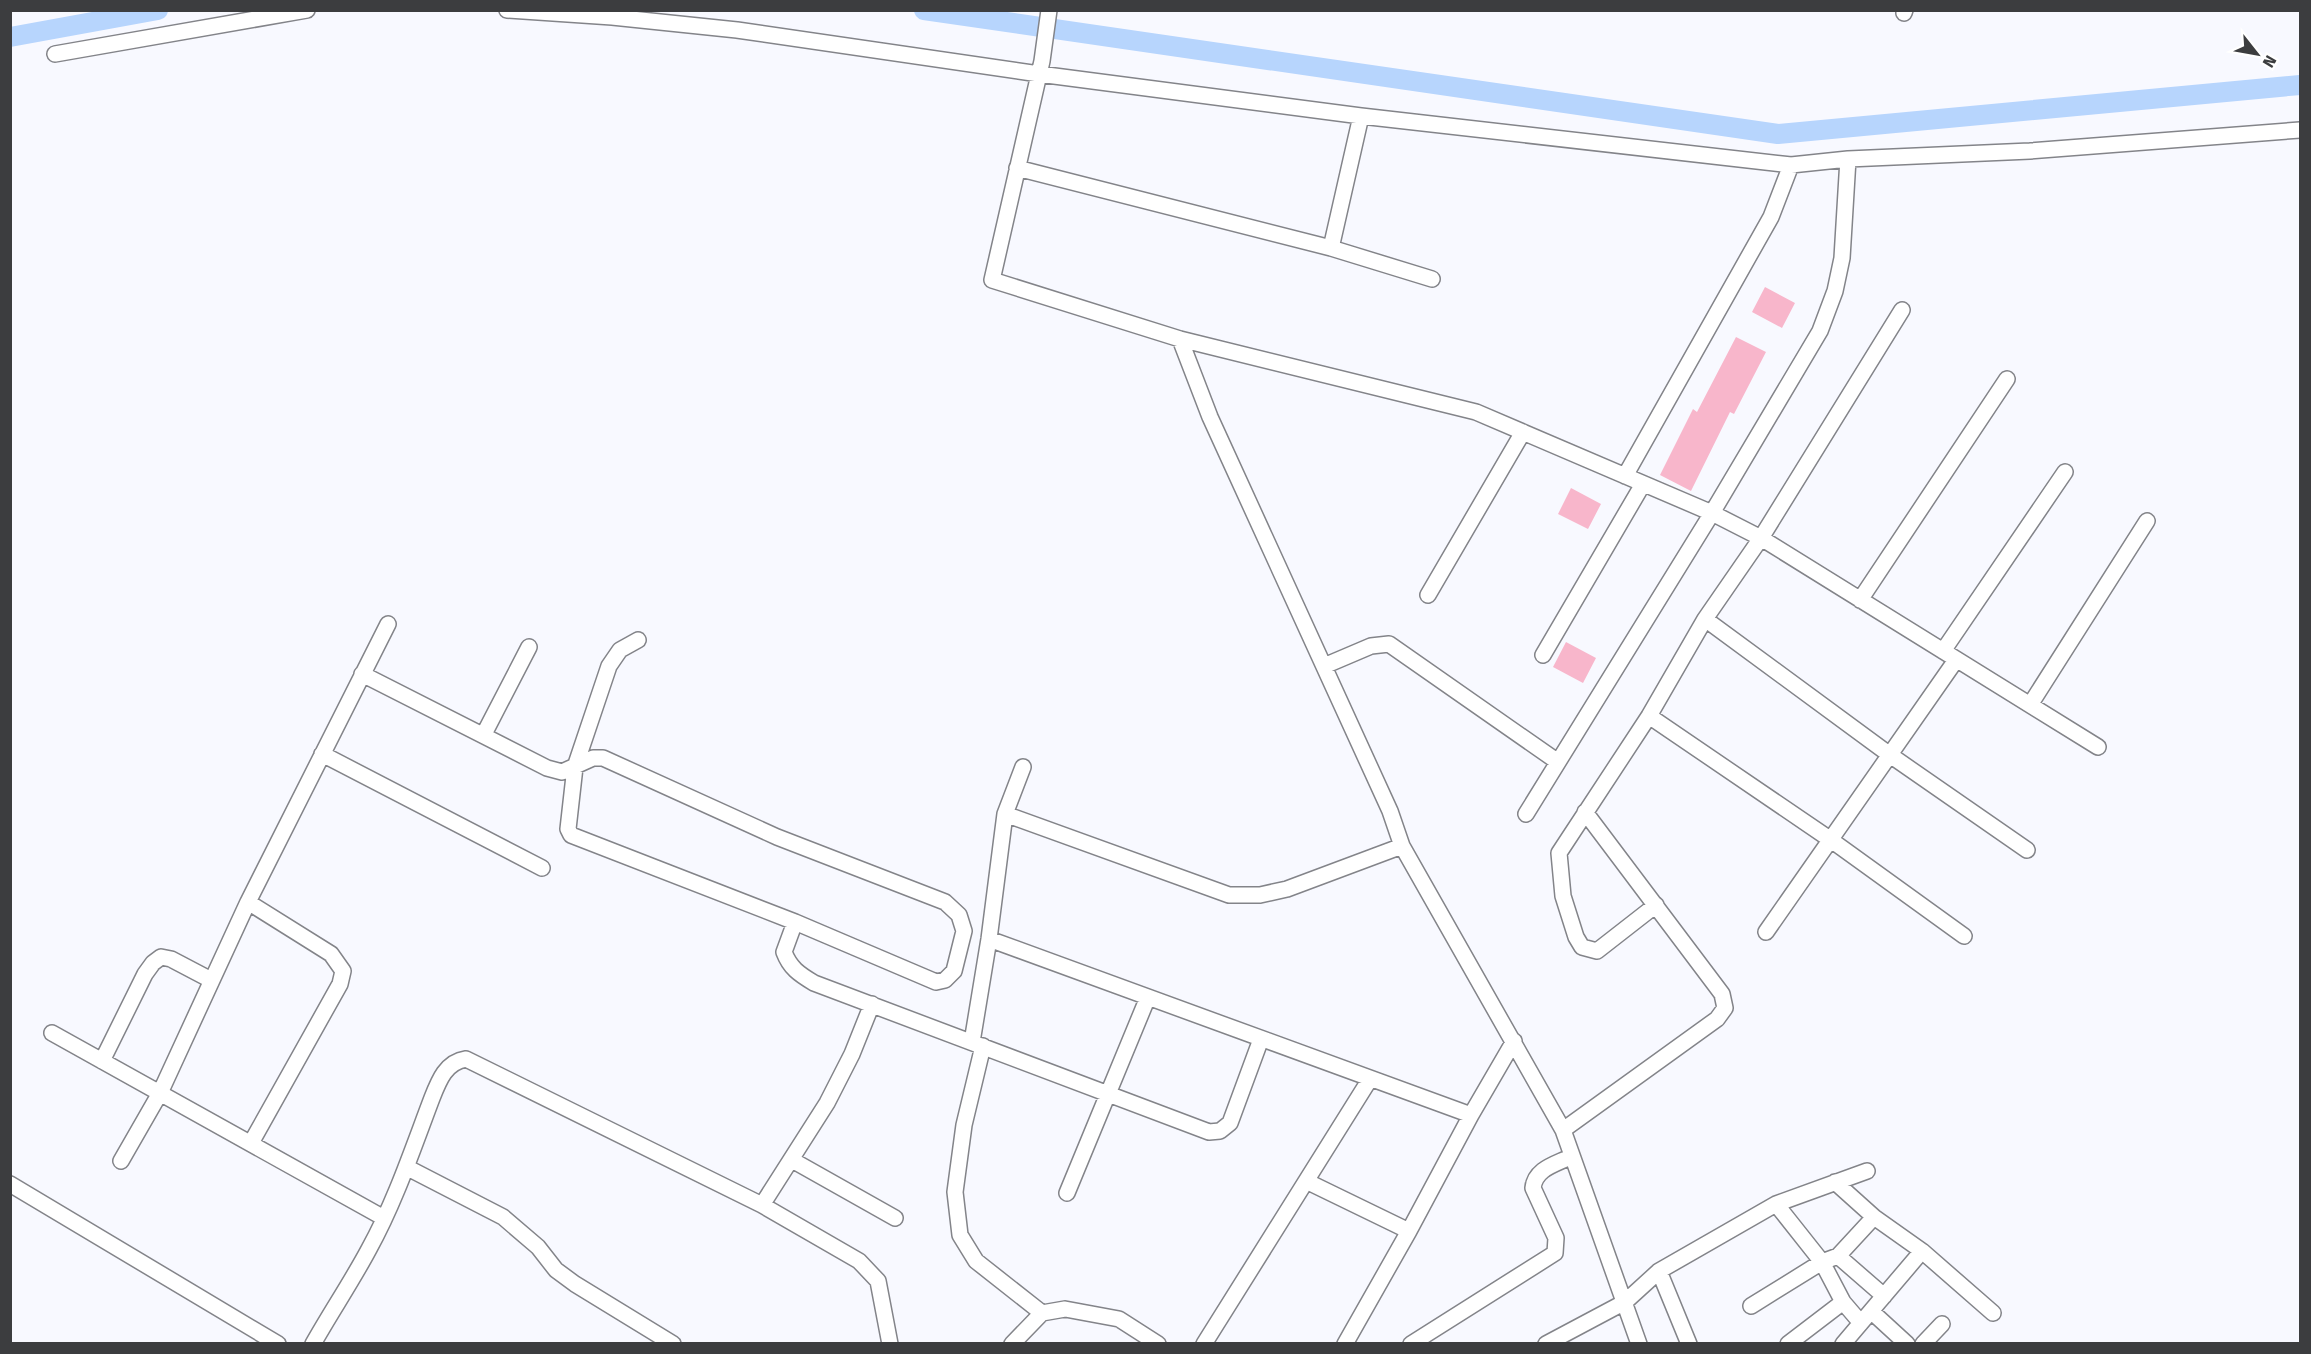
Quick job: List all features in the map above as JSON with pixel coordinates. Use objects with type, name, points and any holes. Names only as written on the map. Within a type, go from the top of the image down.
[{"type":"street","points":[[54,54],[307,10]]},
{"type":"street","points":[[507,10],[612,17],[737,30],[1041,67],[1360,116],[1791,165],[1848,159],[2030,151],[2301,130]]},
{"type":"street","points":[[1048,18],[1041,67],[993,280],[1180,339],[1476,412],[1712,513],[1761,538],[2098,747]]},
{"type":"street","points":[[1331,248],[1360,116]]},
{"type":"street","points":[[1526,814],[1712,513],[1820,331],[1835,291],[1842,258],[1848,159]]},
{"type":"street","points":[[1625,476],[1771,217],[1791,165]]},
{"type":"street","points":[[1017,168],[1331,248],[1431,279]]},
{"type":"street","points":[[1656,905],[1597,951],[1582,946],[1576,937],[1563,896],[1559,853],[1649,716],[1706,619],[1761,538],[1902,310]]},
{"type":"street","points":[[1180,339],[1210,417],[1390,811],[1402,846],[1563,1130],[1636,1342]]},
{"type":"street","points":[[1860,600],[2007,379]]},
{"type":"street","points":[[1428,595],[1523,432]]},
{"type":"street","points":[[1943,651],[2065,472]]},
{"type":"street","points":[[1543,655],[1643,484]]},
{"type":"street","points":[[2030,705],[2147,521]]},
{"type":"street","points":[[1706,619],[1890,755],[2027,850]]},
{"type":"street","points":[[121,1161],[160,1093],[248,902],[388,624]]},
{"type":"street","points":[[362,674],[547,768],[562,772],[575,767],[592,758],[603,758],[777,837],[945,902],[959,915],[964,931],[954,971],[945,980],[936,982],[795,922],[571,836],[568,829],[575,767],[609,666],[620,650],[638,640]]},
{"type":"street","points":[[1324,666],[1371,646],[1389,644],[1558,762]]},
{"type":"street","points":[[484,734],[529,648]]},
{"type":"street","points":[[1766,932],[1956,660]]},
{"type":"street","points":[[1649,716],[1831,840],[1964,936]]},
{"type":"street","points":[[322,754],[542,868]]},
{"type":"street","points":[[1023,767],[1005,814],[978,1044],[955,1192],[960,1235],[975,1261],[1042,1313]]},
{"type":"street","points":[[1563,1130],[1717,1019],[1725,1008],[1722,994],[1585,812]]},
{"type":"street","points":[[1005,814],[1229,895],[1260,895],[1287,889],[1402,846]]},
{"type":"street","points":[[248,902],[332,954],[343,970],[340,984],[251,1143]]},
{"type":"street","points":[[795,922],[784,952],[789,964],[796,972],[814,982],[1209,1132],[1220,1131],[1230,1123],[1261,1039]]},
{"type":"street","points":[[989,939],[1472,1115]]},
{"type":"street","points":[[102,1061],[145,974],[161,957],[171,959],[212,980]]},
{"type":"street","points":[[1067,1193],[1148,998]]},
{"type":"street","points":[[762,1205],[827,1103],[852,1054],[872,1004]]},
{"type":"street","points":[[52,1033],[384,1218]]},
{"type":"street","points":[[1344,1344],[1514,1041]]},
{"type":"street","points":[[313,1344],[370,1248],[406,1167],[436,1086],[447,1067],[457,1060],[466,1059],[762,1205],[859,1261],[879,1281],[890,1344]]},
{"type":"street","points":[[1204,1344],[1370,1079]]},
{"type":"street","points":[[1411,1344],[1555,1253],[1556,1238],[1533,1188],[1534,1179],[1539,1172],[1572,1156]]},
{"type":"street","points":[[792,1160],[895,1218]]},
{"type":"street","points":[[406,1167],[503,1217],[521,1231],[565,1277],[673,1344]]},
{"type":"street","points":[[1546,1344],[1624,1302],[1659,1271],[1776,1204],[1867,1172]]},
{"type":"street","points":[[1306,1181],[1409,1231]]},
{"type":"street","points":[[1835,1182],[1874,1217],[1922,1251],[1994,1313]]},
{"type":"street","points":[[10,1184],[278,1344]]},
{"type":"street","points":[[1776,1204],[1822,1262],[1843,1302],[1861,1323]]},
{"type":"street","points":[[1751,1306],[1822,1262],[1838,1256],[1874,1217]]},
{"type":"street","points":[[1843,1344],[1922,1251]]},
{"type":"street","points":[[1838,1256],[1884,1296]]},
{"type":"street","points":[[1659,1271],[1689,1344]]},
{"type":"street","points":[[1788,1344],[1843,1302]]},
{"type":"street","points":[[1012,1344],[1042,1313],[1065,1309],[1119,1319],[1158,1344]]},
{"type":"street","points":[[1871,1311],[1907,1344]]},
{"type":"street","points":[[1923,1344],[1942,1324]]},
{"type":"building","points":[[1765,287],[1795,303],[1782,328],[1752,312]]},
{"type":"building","points":[[1736,337],[1766,352],[1734,414],[1730,412],[1691,491],[1660,475],[1693,409],[1697,412]]},
{"type":"building","points":[[1571,488],[1601,504],[1588,529],[1558,514]]},
{"type":"building","points":[[1566,642],[1596,658],[1583,683],[1553,667]]},
{"type":"waterway","points":[[10,37],[158,10]]},
{"type":"waterway","points":[[924,10],[1778,134],[2300,85]]}]
